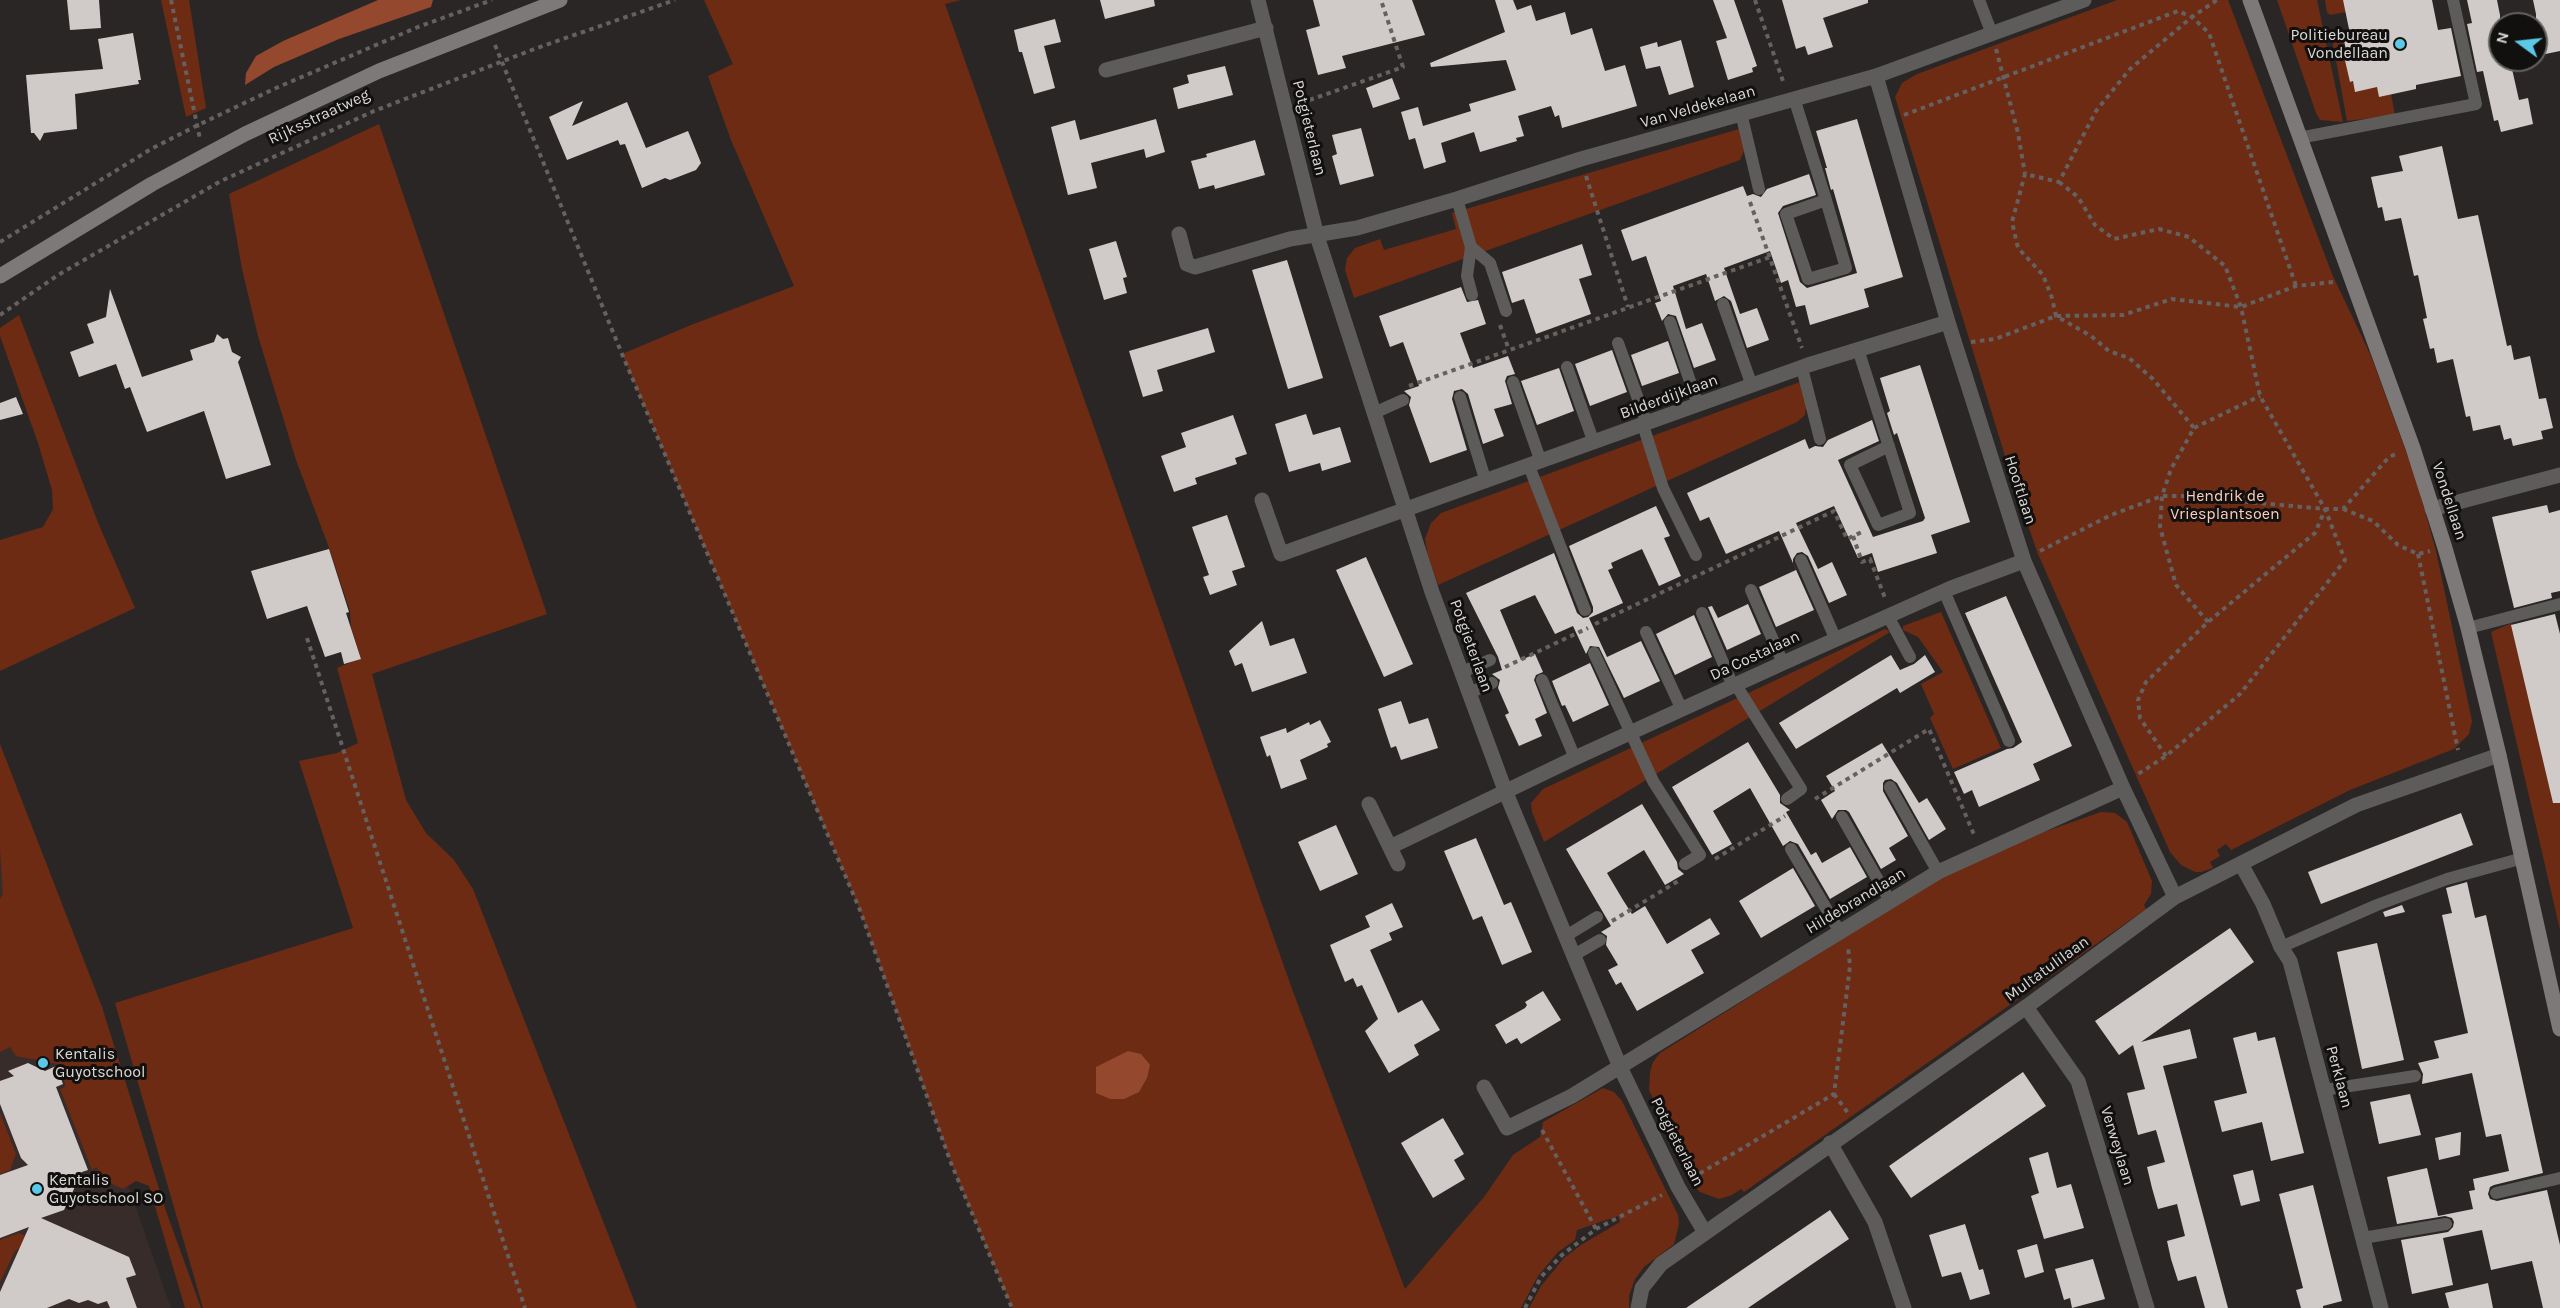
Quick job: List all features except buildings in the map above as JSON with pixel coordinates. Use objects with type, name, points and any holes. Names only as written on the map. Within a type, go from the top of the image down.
[{"type":"street","name":"Rijksstraatweg","points":[[0,276],[204,154],[379,71],[560,0]]},
{"type":"street","name":"Potgieterlaan","points":[[1258,0],[1317,236],[1404,511],[1469,693],[1506,793],[1620,1067],[1678,1187],[1704,1231]]},
{"type":"street","name":"Van Veldekelaan","points":[[1317,236],[1357,228],[1581,159],[1876,76],[2084,0]]},
{"type":"street","name":"Vondellaan","points":[[2250,0],[2413,448],[2445,548],[2468,628],[2499,755],[2560,1029]]},
{"type":"street","points":[[1106,70],[1266,28]]},
{"type":"street","name":"Hooftlaan","points":[[1876,76],[1948,322],[2024,561],[2123,788],[2175,897]]},
{"type":"street","points":[[1179,234],[1187,264],[1195,267],[1290,239],[1317,236]]},
{"type":"street","name":"Bilderdijklaan","points":[[1404,511],[1805,367],[1948,322]]},
{"type":"street","points":[[2432,509],[2560,475]]},
{"type":"street","points":[[1262,500],[1281,554],[1404,511]]},
{"type":"street","name":"Da Costalaan","points":[[1506,793],[1575,758],[1889,615],[1944,591],[2024,561]]},
{"type":"street","name":"Multatulilaan","points":[[1638,1308],[1642,1288],[1651,1274],[1704,1231],[2025,1007],[2175,897],[2356,805],[2499,755]]},
{"type":"street","name":"Hildebrandlaan","points":[[1620,1067],[1938,873],[1981,851],[2123,788]]},
{"type":"street","points":[[1390,847],[1506,793]]},
{"type":"street","points":[[1369,804],[1398,864]]},
{"type":"street","name":"Perklaan","points":[[2241,864],[2290,961],[2381,1308]]},
{"type":"street","name":"Verweylaan","points":[[2025,1007],[2078,1081],[2147,1308]]},
{"type":"street","points":[[1484,1087],[1507,1128],[1572,1096],[1620,1067]]},
{"type":"street","points":[[1830,1143],[1875,1222],[1904,1308]]},
{"type":"lane","points":[[1979,0],[1992,34]]},
{"type":"lane","points":[[2299,138],[2476,104],[2453,0]]},
{"type":"lane","points":[[1792,98],[1826,200],[1846,268],[1808,279],[1786,214],[1826,200]]},
{"type":"lane","points":[[1741,113],[1753,190]]},
{"type":"lane","points":[[1457,199],[1471,247],[1467,276],[1472,295]]},
{"type":"lane","points":[[1471,247],[1490,263],[1506,311]]},
{"type":"lane","points":[[1723,304],[1752,386]]},
{"type":"lane","points":[[1670,322],[1698,405]]},
{"type":"lane","points":[[1618,342],[1663,488],[1696,555]]},
{"type":"lane","points":[[1858,349],[1889,446],[1910,513],[1878,525],[1850,465],[1889,446]]},
{"type":"lane","points":[[1567,367],[1594,443]]},
{"type":"lane","points":[[1805,367],[1813,418],[1820,439]]},
{"type":"lane","points":[[1513,382],[1535,464],[1585,610]]},
{"type":"lane","points":[[1374,412],[1403,394]]},
{"type":"lane","points":[[1460,397],[1486,482]]},
{"type":"lane","points":[[1801,560],[1836,640]]},
{"type":"lane","points":[[1751,590],[1783,663]]},
{"type":"lane","points":[[1944,591],[2009,741]]},
{"type":"lane","points":[[2468,628],[2560,604]]},
{"type":"lane","points":[[1702,613],[1735,686],[1801,789],[1787,799]]},
{"type":"lane","points":[[1889,615],[1910,657]]},
{"type":"lane","points":[[1646,632],[1682,710]]},
{"type":"lane","points":[[1593,653],[1653,781],[1700,855],[1685,864]]},
{"type":"lane","points":[[1462,672],[1490,660]]},
{"type":"lane","points":[[1542,680],[1575,758]]},
{"type":"lane","points":[[1469,693],[1492,682]]},
{"type":"lane","points":[[1890,787],[1938,873]]},
{"type":"lane","points":[[1842,817],[1890,902]]},
{"type":"lane","points":[[1791,849],[1843,930]]},
{"type":"lane","points":[[2281,947],[2377,905],[2437,883],[2523,858]]},
{"type":"lane","points":[[1566,936],[1597,917]]},
{"type":"lane","points":[[1574,955],[1600,940]]},
{"type":"lane","points":[[2324,1090],[2415,1076]]},
{"type":"lane","points":[[2496,1193],[2560,1178]]},
{"type":"lane","points":[[2363,1238],[2446,1224]]},
{"type":"path","points":[[171,0],[196,126],[204,154]]},
{"type":"path","points":[[0,242],[151,149],[196,126],[276,88],[385,41],[492,0]]},
{"type":"path","name":"Rijksstraatweg","points":[[0,315],[58,275],[221,182],[374,111],[675,0]]},
{"type":"path","points":[[1286,108],[1403,67],[1381,0]]},
{"type":"path","points":[[1755,0],[1792,98]]},
{"type":"path","points":[[2059,182],[2096,111],[2130,69],[2192,17],[2217,0]]},
{"type":"path","points":[[1889,120],[2178,11],[2192,17],[2209,33],[2296,286]]},
{"type":"path","points":[[487,28],[622,354],[860,910],[951,1162],[1012,1308]]},
{"type":"path","points":[[1992,34],[2018,133],[2025,174],[2012,222],[2018,248],[2043,275],[2056,316],[2091,336],[2109,351],[2129,358],[2153,379],[2194,428]]},
{"type":"path","points":[[1581,159],[1628,307]]},
{"type":"path","points":[[2025,174],[2059,182],[2078,197],[2095,225],[2114,238],[2159,229],[2189,237],[2225,266],[2241,307],[2260,396],[2325,509],[2345,560],[2240,694],[2166,756],[2133,777],[2123,788]]},
{"type":"path","points":[[1753,190],[1770,257],[1805,367]]},
{"type":"path","points":[[1403,394],[1628,307],[1770,257]]},
{"type":"path","points":[[1956,345],[1995,339],[2056,316],[2123,315],[2172,299],[2241,307],[2296,286],[2351,280]]},
{"type":"path","points":[[2208,622],[2176,585],[2160,527],[2162,496],[2171,469],[2194,428],[2260,396]]},
{"type":"path","points":[[2343,509],[2389,457],[2413,448]]},
{"type":"path","points":[[2024,561],[2054,542],[2112,515],[2162,496],[2182,495],[2343,509],[2373,521],[2398,545],[2418,554],[2445,548]]},
{"type":"path","points":[[2166,756],[2140,718],[2138,700],[2146,682],[2208,622],[2315,534],[2325,509]]},
{"type":"path","points":[[1504,668],[1834,511],[1847,539],[1878,525]]},
{"type":"path","points":[[1853,536],[1862,562],[1870,559],[1889,615]]},
{"type":"path","points":[[2418,554],[2461,767]]},
{"type":"path","points":[[308,638],[525,1308]]},
{"type":"path","points":[[1814,799],[1929,729],[1981,851]]},
{"type":"path","points":[[1713,861],[1794,811]]},
{"type":"path","points":[[1611,922],[1682,879]]},
{"type":"path","points":[[1525,1308],[1541,1277],[1562,1255],[1596,1229],[1678,1187],[1834,1094],[1850,966],[1843,930]]},
{"type":"path","points":[[1532,1114],[1596,1229]]},
{"type":"shaded area","points":[[378,0],[433,0],[431,7],[339,39],[274,67],[245,85],[246,73],[256,56],[283,41]]},
{"type":"shaded area","name":"Kentalis Guyotschool","points":[[0,819],[171,1308],[0,1308]]},
{"type":"shaded area","points":[[1128,1051],[1141,1054],[1150,1065],[1147,1078],[1139,1092],[1124,1099],[1110,1099],[1096,1093],[1096,1067]]},
{"type":"green space","points":[[161,0],[189,0],[206,108],[186,117]]},
{"type":"green space","points":[[704,0],[961,0],[945,4],[1292,989],[1405,1289],[1484,1197],[1513,1155],[1540,1137],[1543,1122],[1603,1088],[1614,1092],[1622,1101],[1678,1215],[1679,1224],[1674,1244],[1644,1267],[1635,1279],[1629,1296],[1629,1308],[1529,1308],[1541,1286],[1564,1258],[1620,1222],[1618,1216],[1577,1230],[1575,1240],[1558,1252],[1538,1276],[1521,1308],[1012,1308],[951,1163],[860,910],[622,354],[794,286],[731,140],[708,76],[733,64]]},
{"type":"green space","name":"Hendrik de Vriesplantsoen","points":[[2117,0],[2228,0],[2332,274],[2371,356],[2416,479],[2436,551],[2472,721],[2469,734],[2454,749],[2350,790],[2231,850],[2226,844],[2217,850],[2220,856],[2210,862],[2213,868],[2201,872],[2195,872],[2181,865],[2170,852],[2038,554],[2013,482],[1895,97],[1902,83],[1917,74]]},
{"type":"green space","points":[[2277,0],[2317,0],[2343,122],[2320,120],[2316,113]]},
{"type":"green space","points":[[2325,0],[2343,0],[2346,12],[2330,15],[2327,12]]},
{"type":"green space","points":[[2342,31],[2350,81],[2377,87],[2379,97],[2391,94],[2395,115],[2347,121],[2331,33]]},
{"type":"green space","points":[[379,124],[547,614],[372,674],[406,800],[426,833],[454,860],[473,889],[637,1308],[203,1308],[115,1003],[353,928],[299,761],[337,753],[358,743],[337,668],[361,658],[351,627],[350,611],[296,460],[258,336],[242,269],[229,194]]},
{"type":"green space","points":[[1739,129],[1744,151],[1740,160],[1354,298],[1345,270],[1347,258],[1355,248],[1380,239],[1384,250],[1456,229],[1452,213]]},
{"type":"green space","points":[[19,315],[99,525],[135,608],[0,671],[0,540],[43,527],[53,509],[52,490],[38,443],[0,336],[0,328]]},
{"type":"green space","points":[[1800,382],[1806,405],[1805,415],[1797,422],[1438,585],[1425,539],[1431,523],[1441,513]]},
{"type":"green space","points":[[1941,612],[2001,748],[1953,769],[1930,718],[1934,714],[1921,684],[1943,672],[1918,637],[1903,630],[1903,626]]},
{"type":"green space","points":[[2512,623],[2549,783],[2560,781],[2560,930],[2491,632]]},
{"type":"green space","points":[[1885,629],[1890,632],[1544,842],[1532,812],[1531,803],[1543,789]]},
{"type":"green space","points":[[0,744],[102,1007],[166,1211],[201,1308],[185,1308],[149,1186],[136,1181],[123,1189],[101,1179],[97,1167],[92,1170],[60,1089],[65,1087],[65,1083],[57,1064],[16,1056],[10,1047],[0,1052],[0,899],[3,894],[0,849]]},
{"type":"green space","points":[[2101,812],[2115,813],[2127,822],[2152,881],[2151,894],[2144,905],[2146,909],[1744,1192],[1741,1189],[1719,1199],[1700,1192],[1691,1181],[1649,1090],[1650,1072],[1653,1062],[1660,1053],[1941,877],[2007,845]]},
{"type":"green space","points":[[0,1113],[16,1154],[10,1170],[0,1174]]},
{"type":"green space","points":[[19,1233],[28,1237],[15,1251],[0,1282],[0,1240]]},
{"type":"place","name":"Politiebureau Vondellaan","points":[[2400,44]]},
{"type":"place","name":"Kentalis Guyotschool","points":[[43,1063]]},
{"type":"place","name":"Kentalis Guyotschool SO","points":[[37,1189]]}]
